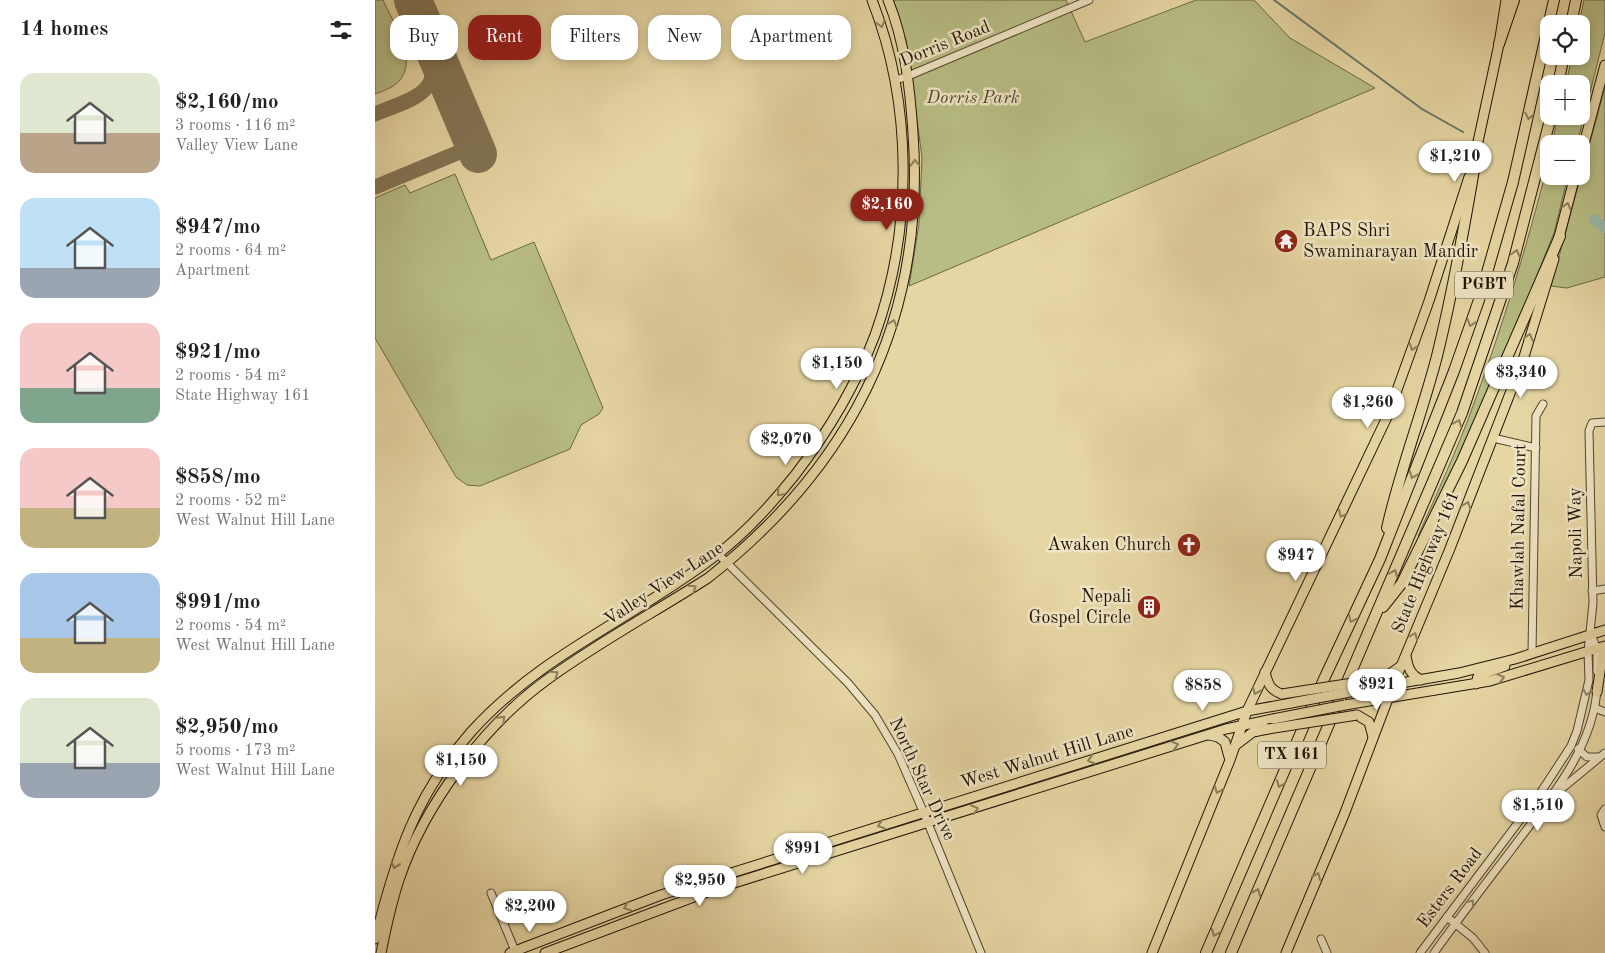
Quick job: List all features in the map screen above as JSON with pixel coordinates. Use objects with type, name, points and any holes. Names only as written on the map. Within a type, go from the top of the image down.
[{"type":"highway","points":[[1499,44],[1514,0]]},
{"type":"highway","name":"PGBT","points":[[1380,559],[1454,371],[1480,296],[1513,182],[1554,0]]},
{"type":"highway","points":[[1573,15],[1576,0]]},
{"type":"highway","name":"PGBT","points":[[1375,618],[1447,450],[1476,375],[1525,224],[1549,125]]},
{"type":"highway","points":[[1380,559],[1393,500],[1437,357],[1462,242],[1475,158]]},
{"type":"highway","points":[[1375,618],[1402,582],[1462,461],[1559,236]]},
{"type":"highway","name":"TX 161","points":[[1207,953],[1324,679],[1380,559]]},
{"type":"highway","name":"TX 161","points":[[1231,953],[1375,618]]},
{"type":"main road","name":"Valley View Lane","points":[[375,939],[378,918],[395,864],[412,820],[423,799],[457,750],[508,695],[538,670],[679,583],[718,554],[759,516],[809,456],[848,395],[873,339],[888,288],[901,205],[902,143],[896,80],[873,0]]},
{"type":"main road","name":"Valley View Lane","points":[[381,953],[396,888],[416,840],[464,761],[488,733],[517,704],[547,680],[708,578],[727,563],[774,520],[811,477],[853,417],[879,363],[900,302],[908,268],[915,172],[908,76],[901,42],[888,0]]},
{"type":"main road","points":[[1151,953],[1235,747],[1241,725],[1390,408],[1429,301],[1475,158],[1499,44],[1506,0]]},
{"type":"main road","points":[[1586,135],[1605,65]]},
{"type":"main road","name":"State Highway 161","points":[[1285,953],[1344,815],[1394,683],[1438,581],[1523,360],[1547,285],[1573,185]]},
{"type":"main road","name":"West Walnut Hill Lane","points":[[514,952],[661,895],[1247,712],[1394,683],[1421,680],[1515,659],[1605,630]]},
{"type":"main road","points":[[1597,692],[1602,658],[1599,650]]},
{"type":"main road","name":"West Walnut Hill Lane","points":[[545,953],[710,891],[1241,725],[1389,697],[1476,684],[1599,650]]},
{"type":"main road","points":[[1406,655],[1408,668],[1413,676],[1421,680]]},
{"type":"main road","points":[[1476,684],[1478,676],[1505,666],[1515,659]]},
{"type":"main road","points":[[1265,671],[1268,685],[1273,691],[1282,694],[1372,680],[1388,675],[1402,665]]},
{"type":"main road","points":[[1235,747],[1253,732],[1357,715],[1369,722],[1373,737]]},
{"type":"main road","points":[[1209,735],[1218,737],[1225,742],[1229,760]]},
{"type":"main road","points":[[1137,745],[1140,756]]},
{"type":"main road","points":[[804,849],[807,861]]},
{"type":"main road","points":[[707,880],[710,891]]},
{"type":"street","name":"Dorris Road","points":[[896,80],[1089,0]]},
{"type":"street","name":"Khawlah Nafal Court","points":[[1532,653],[1536,416],[1543,404]]},
{"type":"street","name":"Napoli Way","points":[[1591,635],[1589,430],[1592,423],[1605,422]]},
{"type":"street","points":[[1493,438],[1536,448]]},
{"type":"street","name":"North Star Drive","points":[[718,554],[848,683],[871,709],[898,754],[929,824],[981,953]]},
{"type":"street","points":[[1592,591],[1605,589]]},
{"type":"street","name":"Esters Road","points":[[1420,953],[1571,746],[1599,650],[1591,635]]},
{"type":"street","name":"Esters Road","points":[[1434,953],[1548,800],[1580,750],[1595,708],[1597,692]]},
{"type":"street","points":[[1595,708],[1605,712]]},
{"type":"street","points":[[1571,746],[1580,750],[1587,757],[1602,755]]},
{"type":"street","points":[[1548,800],[1602,755]]},
{"type":"street","points":[[1605,808],[1601,815],[1605,827]]},
{"type":"street","points":[[1502,843],[1511,850]]},
{"type":"street","points":[[491,893],[514,952]]},
{"type":"street","points":[[1447,917],[1473,938],[1485,953]]},
{"type":"street","points":[[1321,940],[1327,953]]},
{"type":"green space","points":[[375,0],[383,0],[390,15],[390,60],[406,60],[406,62],[404,72],[399,81],[375,94]]},
{"type":"green space","name":"Dorris Park","points":[[891,0],[1066,0],[1085,42],[1196,0],[1254,0],[1290,38],[1375,88],[909,286],[919,224],[922,157],[906,40]]},
{"type":"green space","points":[[1584,0],[1605,0],[1605,33],[1590,92],[1590,75],[1568,75],[1570,65],[1590,65],[1590,15],[1581,15]]},
{"type":"green space","points":[[1605,87],[1605,277],[1567,288],[1551,286],[1578,185],[1590,185],[1590,142]]},
{"type":"green space","points":[[1556,125],[1582,125],[1579,135],[1554,135]]},
{"type":"green space","points":[[455,174],[491,260],[534,242],[603,408],[599,414],[581,425],[570,449],[480,486],[467,485],[456,477],[375,338],[375,198],[405,185],[410,193]]},
{"type":"green space","points":[[1542,185],[1566,185],[1554,233],[1529,295],[1460,457],[1420,537],[1418,536],[1460,439],[1495,345]]},
{"type":"waterway","points":[[1274,0],[1422,109],[1463,132]]},
{"type":"waterway","points":[[1594,219],[1605,228]]},
{"type":"taxiway","points":[[375,114],[403,103],[424,90],[434,72],[434,60]]},
{"type":"taxiway","points":[[375,187],[474,146]]},
{"type":"runway","points":[[413,0],[478,154]]},
{"type":"place","name":"BAPS Shri Swaminarayan Mandir","points":[[1286,241]]},
{"type":"place","name":"Awaken Church","points":[[1189,545]]},
{"type":"place","name":"Nepali Gospel Circle","points":[[1149,607]]}]
